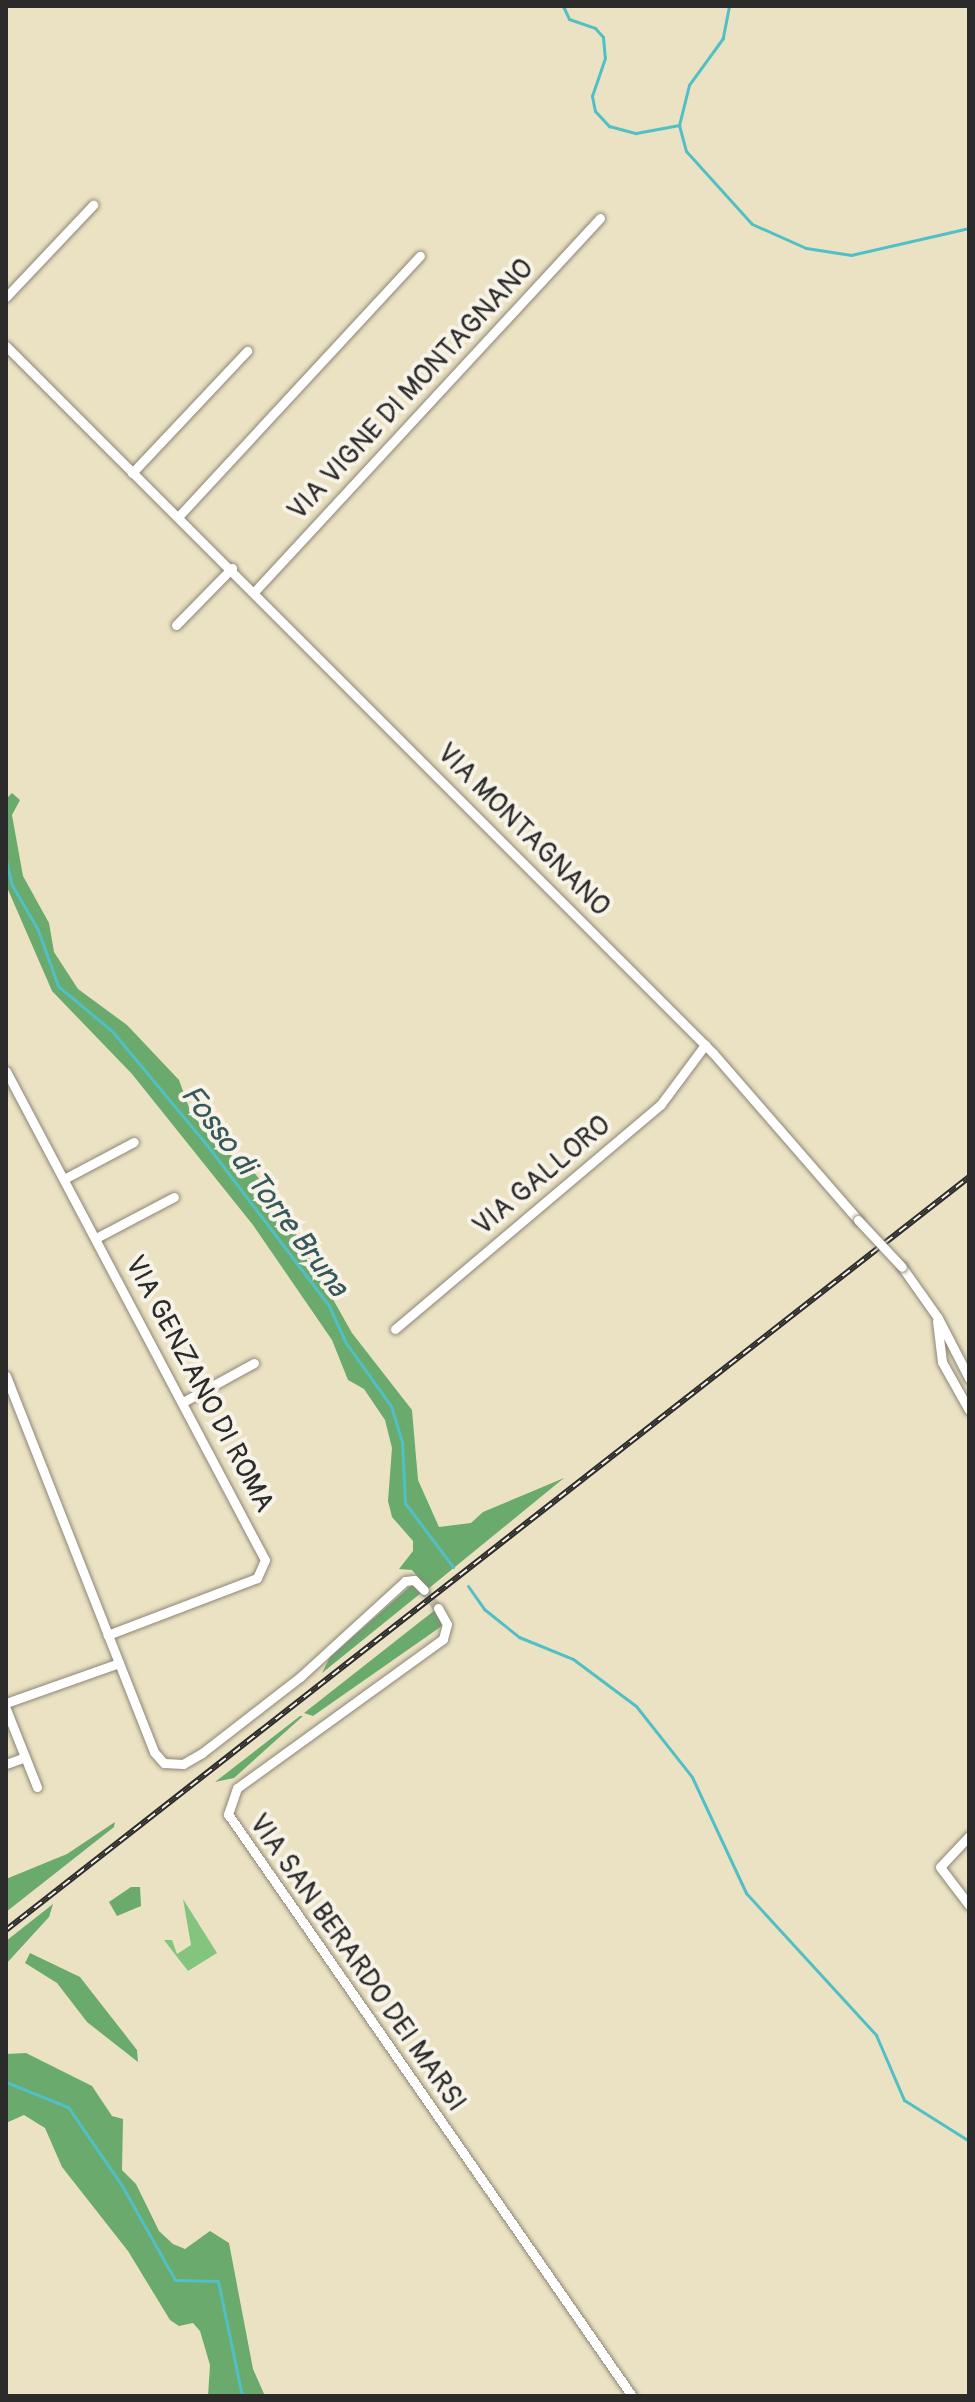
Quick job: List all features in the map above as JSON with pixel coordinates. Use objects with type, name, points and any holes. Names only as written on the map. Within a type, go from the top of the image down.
[{"type":"street","points":[[6,297],[93,205]]},
{"type":"street","name":"VIA VIGNE DI MONTAGNANO","points":[[255,591],[600,218]]},
{"type":"street","points":[[178,517],[420,256]]},
{"type":"street","name":"VIA MONTAGNANO","points":[[6,346],[232,568],[705,1045],[902,1267],[938,1318],[969,1378]]},
{"type":"street","points":[[132,473],[247,351]]},
{"type":"street","points":[[176,625],[232,568]]},
{"type":"street","name":"VIA GALLORO","points":[[395,1329],[664,1101],[705,1045]]},
{"type":"street","name":"VIA GENZANO DI ROMA","points":[[6,1071],[261,1548],[264,1571],[108,1635]]},
{"type":"street","points":[[64,1179],[134,1142]]},
{"type":"street","points":[[96,1238],[174,1197]]},
{"type":"street","points":[[938,1318],[940,1357],[969,1410]]},
{"type":"street","points":[[183,1402],[254,1363]]},
{"type":"street","points":[[6,1376],[155,1755],[167,1764],[183,1764],[295,1681],[401,1583],[414,1580],[424,1590]]},
{"type":"street","name":"VIA SAN BERARDO DEI MARSI","points":[[438,1608],[447,1624],[443,1639],[237,1788],[228,1814],[632,2396]]},
{"type":"street","points":[[6,1703],[119,1663]]},
{"type":"street","points":[[6,1709],[37,1787]]},
{"type":"street","points":[[6,1764],[25,1757]]},
{"type":"street","points":[[969,1836],[938,1865],[969,1905]]},
{"type":"green space","points":[[12,793],[20,800],[12,815],[23,876],[49,923],[54,952],[78,989],[127,1025],[179,1080],[191,1113],[221,1149],[248,1165],[278,1202],[352,1333],[412,1410],[418,1480],[439,1527],[471,1523],[483,1512],[564,1478],[428,1589],[412,1570],[399,1569],[413,1551],[413,1541],[392,1517],[388,1501],[392,1448],[385,1420],[364,1389],[348,1380],[332,1340],[253,1225],[132,1074],[52,991],[6,885],[6,799]]},
{"type":"green space","points":[[414,1583],[421,1593],[322,1673],[330,1657]]},
{"type":"green space","points":[[435,1610],[443,1624],[439,1628],[313,1716],[304,1713]]},
{"type":"green space","points":[[300,1716],[303,1716],[234,1778],[215,1782]]},
{"type":"green space","points":[[115,1822],[114,1827],[6,1912],[6,1879],[67,1854]]},
{"type":"green space","points":[[131,1887],[140,1887],[141,1906],[117,1916],[109,1902]]},
{"type":"green space","points":[[183,1899],[217,1953],[188,1971],[164,1940],[172,1940],[177,1954],[191,1945]]},
{"type":"green space","points":[[53,1904],[49,1917],[6,1964],[6,1941]]},
{"type":"green space","points":[[30,1953],[80,1977],[137,2050],[138,2062],[87,2022],[57,1983],[25,1963]]},
{"type":"green space","points":[[26,2053],[92,2086],[112,2116],[123,2119],[122,2170],[136,2184],[159,2231],[173,2244],[185,2249],[210,2231],[229,2243],[253,2369],[265,2396],[208,2396],[210,2365],[200,2331],[193,2323],[179,2326],[170,2320],[128,2251],[62,2167],[45,2128],[24,2115],[6,2123],[6,2054]]},
{"type":"waterway","points":[[563,6],[569,19],[595,28],[603,37],[605,58],[592,96],[595,111],[609,126],[636,133],[679,125]]},
{"type":"waterway","points":[[729,6],[723,38],[689,85],[679,125],[686,151],[752,224],[806,248],[851,255],[969,228]]},
{"type":"waterway","name":"Fosso di Torre Bruna","points":[[6,860],[12,885],[38,930],[58,986],[112,1031],[207,1145],[329,1306],[346,1343],[391,1406],[402,1442],[405,1503],[453,1567]]},
{"type":"waterway","name":"Fosso di Torre Bruna","points":[[468,1586],[484,1609],[519,1637],[573,1659],[636,1706],[692,1777],[746,1893],[876,2035],[904,2100],[969,2141]]},
{"type":"waterway","points":[[6,2082],[68,2107],[121,2184],[175,2280],[218,2281],[242,2396]]},
{"type":"tunnel","points":[[424,1590],[438,1608]]},
{"type":"railway","points":[[6,1930],[969,1177]]}]
